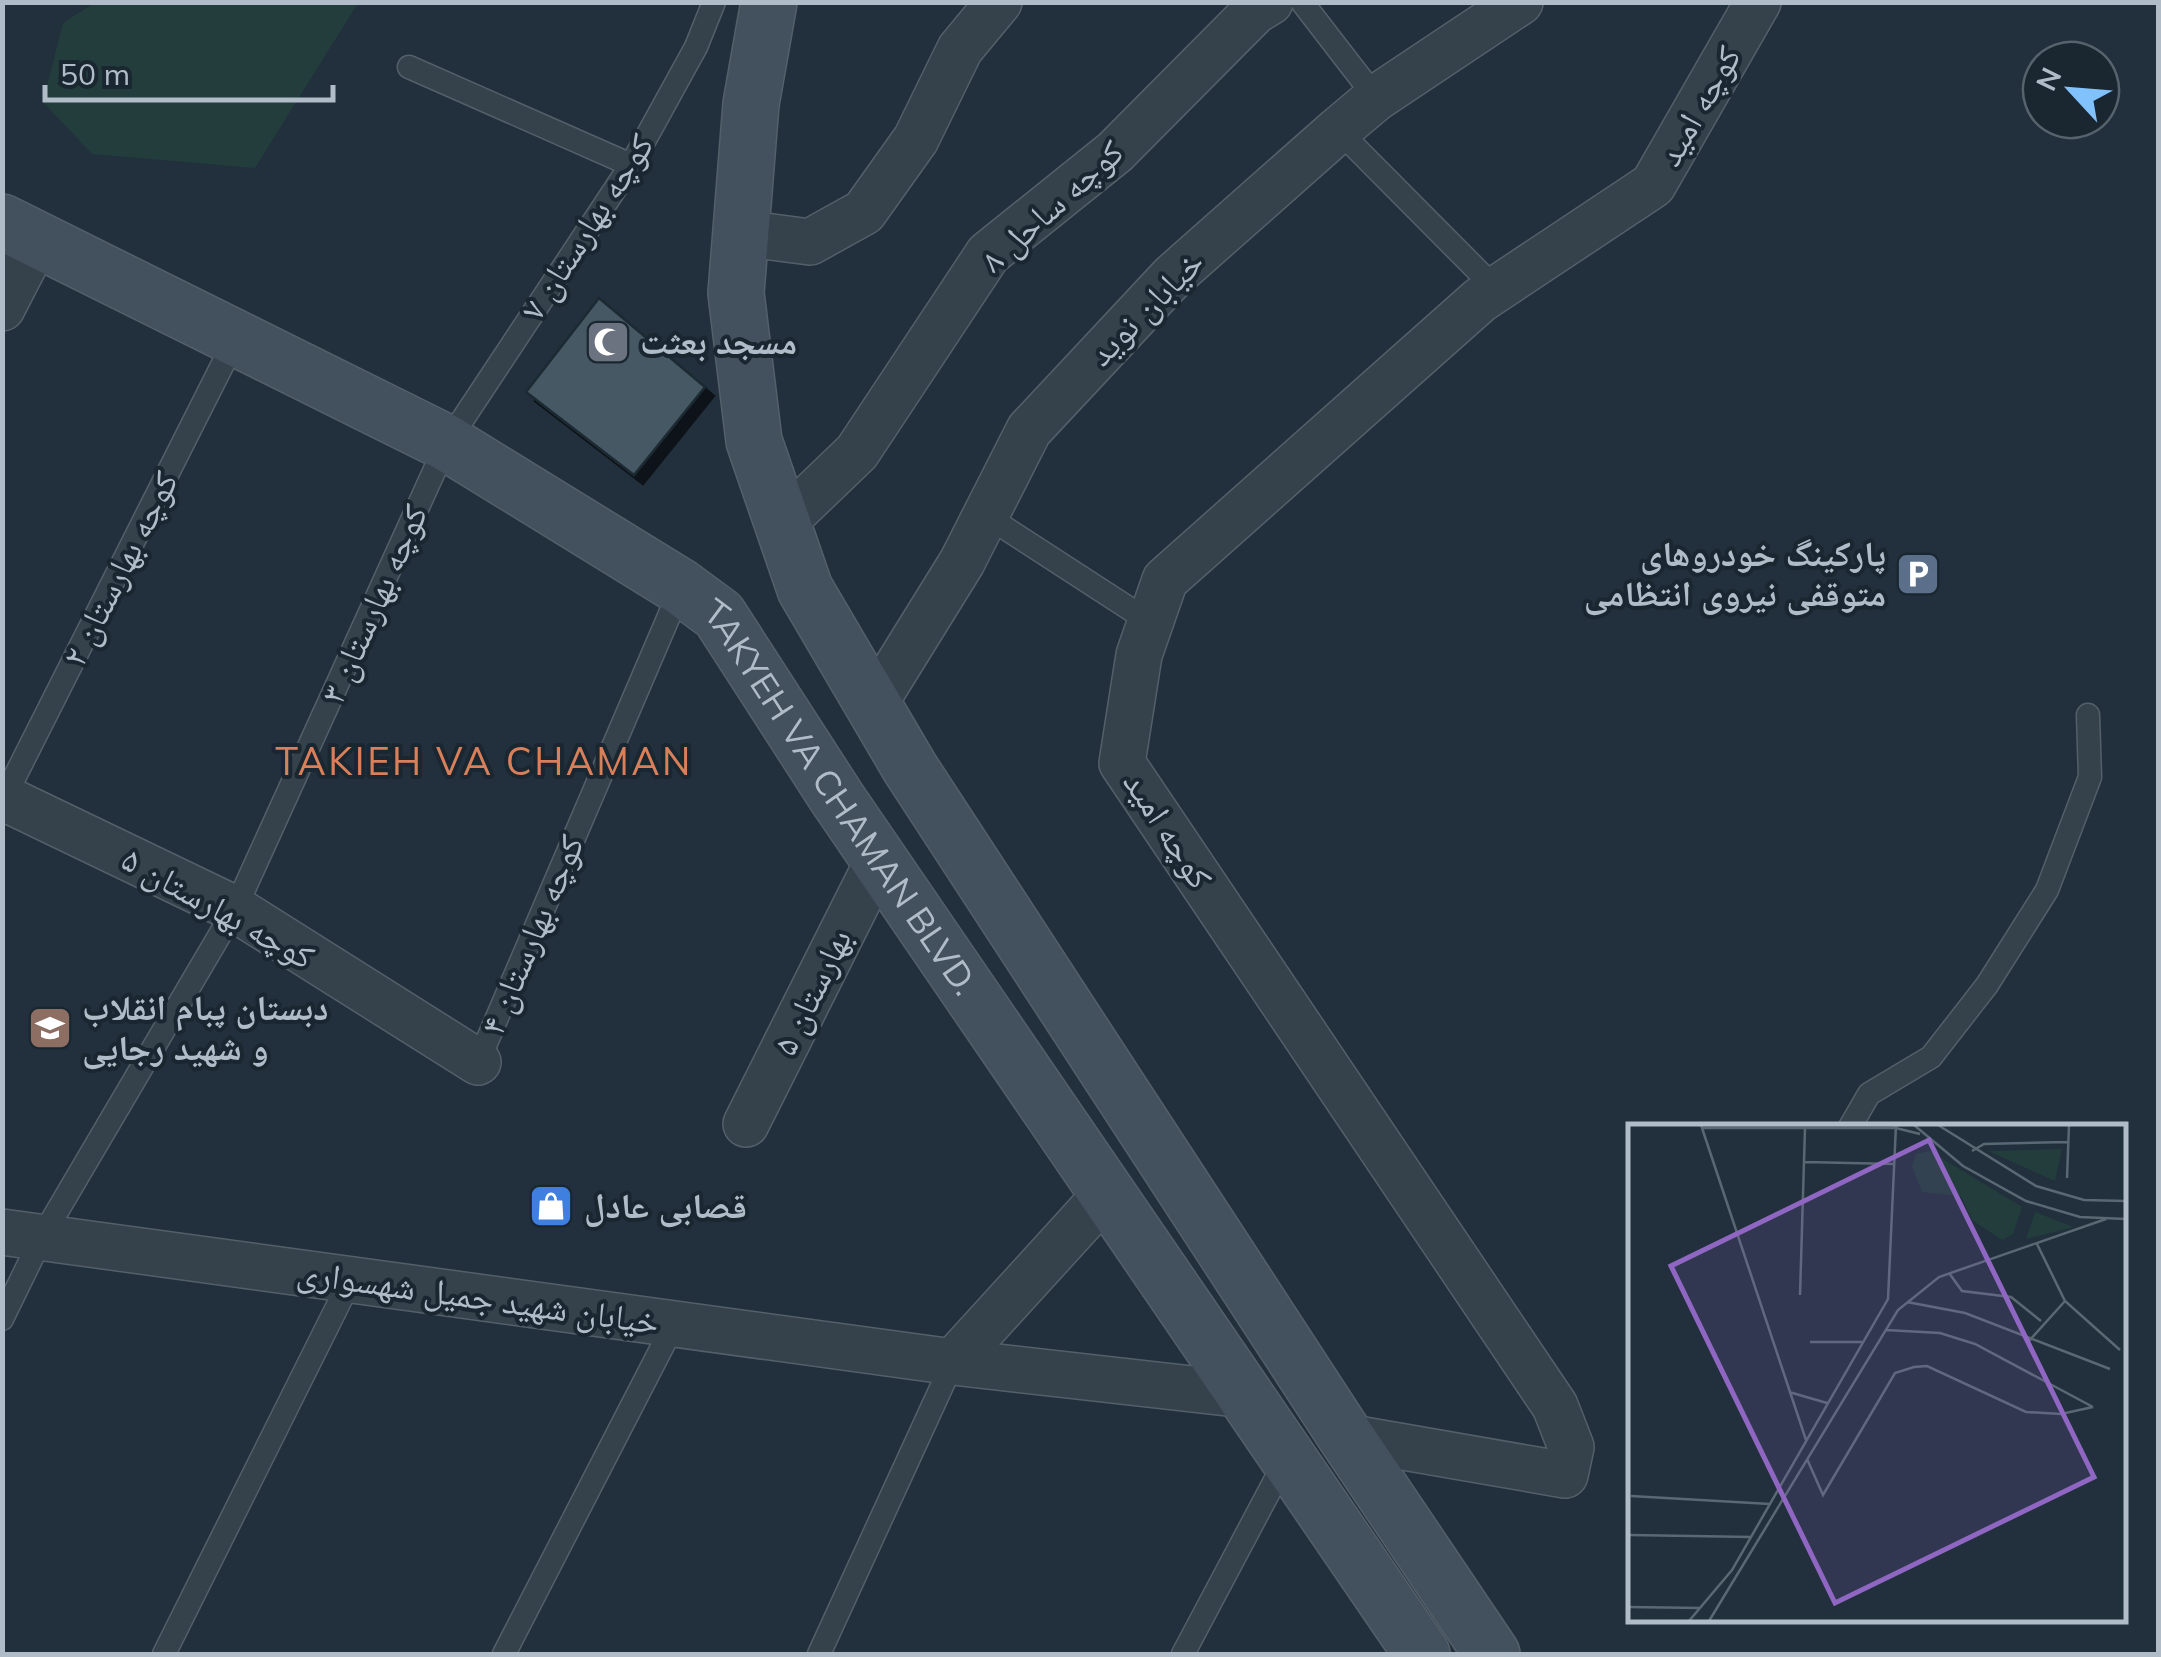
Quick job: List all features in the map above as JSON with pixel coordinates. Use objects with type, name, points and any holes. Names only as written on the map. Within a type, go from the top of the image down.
[{"type":"main road","name":"TAKYEH VA CHAMAN BLVD.","points":[[768,2],[751,104],[736,294],[754,441],[806,590],[910,768],[1346,1438],[1492,1654]]},
{"type":"main road","name":"TAKYEH VA CHAMAN BLVD.","points":[[20,231],[446,444],[700,601],[791,728],[1422,1654]]},
{"type":"main road","points":[[700,601],[762,623],[787,612],[806,590]]},
{"type":"main road","points":[[791,728],[801,704],[816,687],[839,680],[868,694]]},
{"type":"street","points":[[741,233],[810,242],[864,212],[916,139],[960,49],[999,2]]},
{"type":"street","name":"کوچه ساحل ۸","points":[[783,524],[858,452],[988,254],[1115,152],[1255,11],[1270,2]]},
{"type":"street","name":"خیابان نوید","points":[[868,694],[962,562],[1029,430],[1173,276],[1376,98],[1520,2]]},
{"type":"street","name":"کوچه امید","points":[[1346,1438],[1565,1475],[1571,1447],[1555,1406],[1122,764],[1140,655],[1165,580],[1496,290],[1653,186],[1758,2]]},
{"type":"street","points":[[2,308],[20,231]]},
{"type":"street","name":"کوچه بهارستان ۵","points":[[3,797],[235,909],[478,1062]]},
{"type":"street","name":"بهارستان ۵","points":[[746,1124],[878,859]]},
{"type":"street","points":[[953,1362],[1107,1193]]},
{"type":"street","name":"خیابان شهید جمیل شهسواری","points":[[22,1234],[953,1362],[1245,1395]]},
{"type":"lane","name":"کوچه بهارستان ۷","points":[[446,444],[631,165],[696,46],[714,2]]},
{"type":"lane","points":[[1302,2],[1376,98]]},
{"type":"lane","points":[[408,67],[631,165]]},
{"type":"lane","points":[[1338,130],[1496,290]]},
{"type":"lane","name":"کوچه بهارستان ۲","points":[[3,797],[235,340]]},
{"type":"lane","name":"کوچه بهارستان ۳","points":[[2,1319],[22,1234],[235,909],[446,444]]},
{"type":"lane","points":[[985,515],[1150,622]]},
{"type":"lane","name":"کوچه بهارستان ۴","points":[[478,1062],[700,601]]},
{"type":"lane","points":[[1852,1124],[1869,1094],[1931,1057],[1986,985],[2046,890],[2090,776],[2088,715]]},
{"type":"lane","points":[[164,1654],[351,1280]]},
{"type":"lane","points":[[504,1654],[674,1324]]},
{"type":"lane","points":[[819,1654],[953,1362]]},
{"type":"lane","points":[[1184,1654],[1287,1457]]},
{"type":"green space","points":[[94,3],[358,3],[255,168],[92,154],[43,102],[63,23]]},
{"type":"building","name":"مسجد بعثت","points":[[599,298],[705,387],[634,475],[526,392]]},
{"type":"place","name":"مسجد بعثت","points":[[608,342]]},
{"type":"place","name":"پارکینگ خودروهای متوقفی نیروی انتظامی","points":[[1918,574]]},
{"type":"place","name":"دبستان پبام انقلاب و شهید رجایی","points":[[50,1028]]},
{"type":"place","name":"قصابی عادل","points":[[551,1206]]},
{"type":"district","name":"TAKIEH VA CHAMAN","points":[[484,762]]}]
